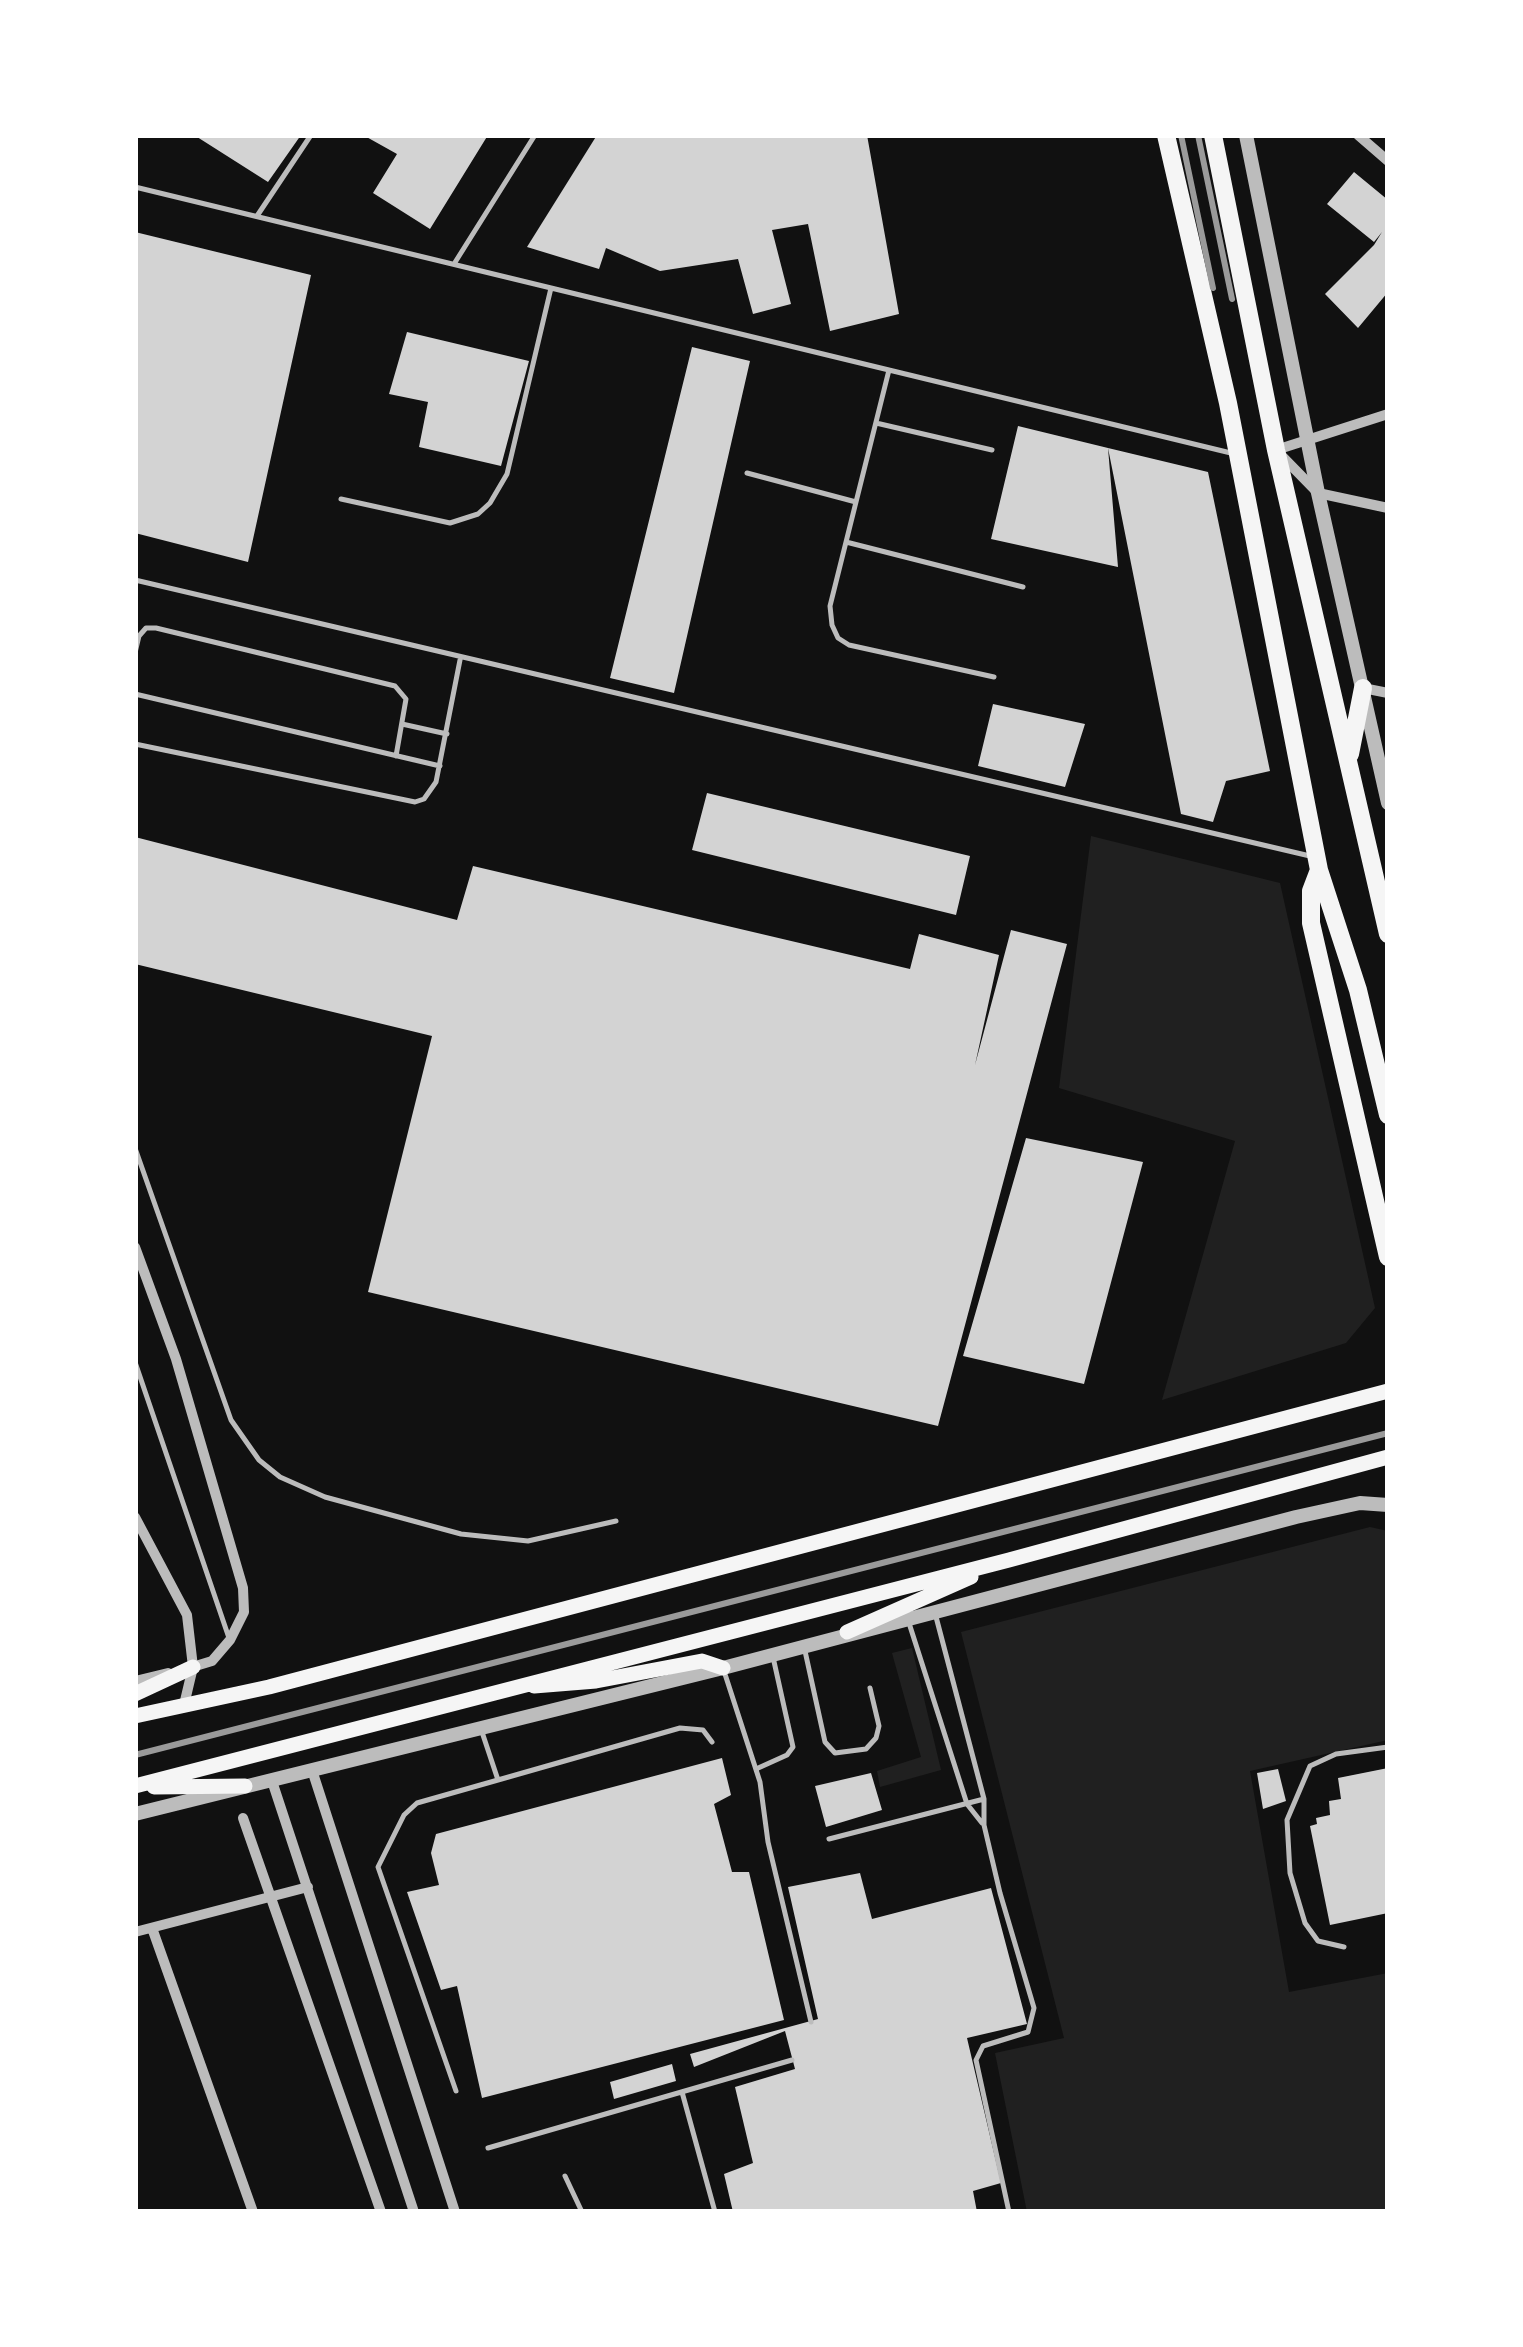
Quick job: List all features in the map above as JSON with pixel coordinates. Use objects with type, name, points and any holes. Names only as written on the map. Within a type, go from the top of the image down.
[{"type":"main road","points":[[1166,135],[1238,455],[1318,863],[1358,990],[1388,1115]]},
{"type":"main road","points":[[1214,135],[1276,450],[1388,934]]},
{"type":"main road","points":[[1348,759],[1364,688]]},
{"type":"main road","points":[[1318,863],[1311,891],[1311,923],[1388,1257]]},
{"type":"main road","points":[[135,1716],[269,1688],[1388,1391]]},
{"type":"main road","points":[[135,1787],[515,1685],[1009,1560],[1388,1456]]},
{"type":"main road","points":[[847,1632],[1009,1560]]},
{"type":"main road","points":[[515,1685],[557,1686],[702,1662],[724,1668]]},
{"type":"main road","points":[[135,1694],[193,1667]]},
{"type":"main road","points":[[135,1787],[245,1786]]},
{"type":"street","points":[[1246,135],[1307,442],[1388,802]]},
{"type":"street","points":[[1358,135],[1388,161]]},
{"type":"street","points":[[1388,414],[1276,450],[1318,493],[1388,508]]},
{"type":"street","points":[[1364,688],[1388,693]]},
{"type":"street","points":[[135,1248],[176,1359],[237,1560],[244,1612],[230,1640],[212,1661],[135,1681]]},
{"type":"street","points":[[135,1814],[724,1668],[804,1643],[1296,1517],[1360,1503],[1388,1504]]},
{"type":"street","points":[[135,1516],[187,1615],[193,1667],[184,1705]]},
{"type":"street","points":[[312,1770],[455,2212]]},
{"type":"street","points":[[272,1781],[414,2212]]},
{"type":"street","points":[[243,1818],[381,2212]]},
{"type":"street","points":[[135,1932],[308,1886]]},
{"type":"street","points":[[152,1928],[254,2212]]},
{"type":"lane","points":[[257,217],[312,135]]},
{"type":"lane","points":[[454,264],[535,135]]},
{"type":"lane","points":[[135,187],[1238,455]]},
{"type":"lane","points":[[341,499],[450,523],[478,514],[490,502],[507,474],[550,288]]},
{"type":"lane","points":[[889,370],[830,606],[838,638],[849,645],[994,677]]},
{"type":"lane","points":[[876,423],[992,450]]},
{"type":"lane","points":[[747,473],[856,502]]},
{"type":"lane","points":[[846,542],[1023,587]]},
{"type":"lane","points":[[135,580],[1318,863]]},
{"type":"lane","points":[[135,653],[139,636],[146,628],[156,628],[396,686],[406,699],[396,756]]},
{"type":"lane","points":[[135,744],[406,803],[424,799],[431,792],[440,766],[460,660]]},
{"type":"lane","points":[[135,694],[440,766]]},
{"type":"lane","points":[[402,724],[447,734]]},
{"type":"lane","points":[[135,1148],[231,1420],[259,1460],[280,1477],[325,1497],[461,1534],[528,1542],[616,1521]]},
{"type":"lane","points":[[135,1362],[230,1640]]},
{"type":"lane","points":[[934,1611],[984,1799],[984,1825],[1034,2008],[1028,2032],[983,2046],[976,2060],[1008,2212]]},
{"type":"lane","points":[[908,1619],[967,1804],[984,1825]]},
{"type":"lane","points":[[804,1643],[825,1742],[835,1754],[866,1749],[876,1738],[879,1726],[870,1688]]},
{"type":"lane","points":[[756,1769],[787,1755],[793,1747],[772,1652]]},
{"type":"lane","points":[[724,1668],[756,1769],[768,1842],[811,2022]]},
{"type":"lane","points":[[456,2091],[378,1868],[404,1815],[416,1803],[680,1728],[703,1730],[712,1742]]},
{"type":"lane","points":[[481,1729],[498,1780]]},
{"type":"lane","points":[[1344,1947],[1318,1940],[1305,1923],[1290,1872],[1287,1820],[1310,1766],[1336,1754],[1388,1748]]},
{"type":"lane","points":[[829,1839],[984,1799]]},
{"type":"lane","points":[[488,2148],[792,2060]]},
{"type":"lane","points":[[682,2092],[715,2212]]},
{"type":"lane","points":[[565,2176],[582,2212]]},
{"type":"shaded area","points":[[1091,836],[1280,883],[1375,1308],[1346,1343],[1162,1400],[1235,1141],[1059,1088]]},
{"type":"shaded area","points":[[1370,1527],[1388,1531],[1388,1740],[1250,1771],[1289,1992],[1388,1973],[1388,2212],[1027,2212],[995,2053],[1064,2038],[961,1632]]},
{"type":"shaded area","points":[[912,1648],[941,1770],[880,1787],[877,1771],[921,1757],[892,1653]]},
{"type":"building","points":[[194,135],[301,135],[268,182]]},
{"type":"building","points":[[363,135],[488,135],[430,229],[373,193],[397,154]]},
{"type":"building","points":[[597,135],[867,135],[899,314],[830,331],[808,224],[772,230],[791,304],[753,314],[738,259],[660,271],[606,248],[599,269],[527,247]]},
{"type":"building","points":[[1354,172],[1388,200],[1388,292],[1358,328],[1325,294],[1374,245],[1382,232],[1374,242],[1327,204]]},
{"type":"building","points":[[135,232],[311,275],[248,562],[135,533]]},
{"type":"building","points":[[407,332],[529,361],[501,466],[419,447],[428,402],[389,394]]},
{"type":"building","points":[[692,347],[750,361],[674,693],[610,678]]},
{"type":"building","points":[[1018,426],[1108,448],[1118,567],[991,539]]},
{"type":"building","points":[[1108,448],[1208,472],[1270,771],[1226,781],[1213,822],[1181,814]]},
{"type":"building","points":[[993,704],[1085,724],[1065,787],[978,766]]},
{"type":"building","points":[[707,793],[970,856],[956,915],[692,850]]},
{"type":"building","points":[[135,837],[457,920],[473,866],[910,969],[919,934],[999,955],[975,1065],[1011,930],[1067,944],[938,1426],[368,1292],[432,1036],[135,964]]},
{"type":"building","points":[[1026,1138],[1143,1162],[1084,1384],[963,1356]]},
{"type":"building","points":[[722,1758],[731,1795],[714,1804],[732,1872],[749,1872],[784,2020],[482,2098],[457,1986],[441,1990],[407,1892],[439,1885],[431,1853],[436,1834]]},
{"type":"building","points":[[1388,1768],[1388,1913],[1330,1925],[1310,1826],[1317,1824],[1316,1818],[1330,1815],[1329,1801],[1341,1799],[1338,1778]]},
{"type":"building","points":[[1278,1769],[1286,1801],[1263,1809],[1257,1773]]},
{"type":"building","points":[[871,1773],[882,1810],[826,1827],[815,1786]]},
{"type":"building","points":[[860,1873],[872,1919],[991,1888],[1027,2024],[967,2038],[1001,2183],[973,2191],[977,2212],[733,2212],[724,2174],[753,2163],[735,2087],[795,2069],[785,2031],[694,2067],[690,2054],[818,2019],[788,1887]]},
{"type":"building","points":[[672,2064],[676,2081],[614,2099],[610,2082]]},
{"type":"railway","points":[[1181,135],[1213,288]]},
{"type":"railway","points":[[1198,135],[1232,299]]},
{"type":"railway","points":[[135,1755],[1388,1433]]}]
